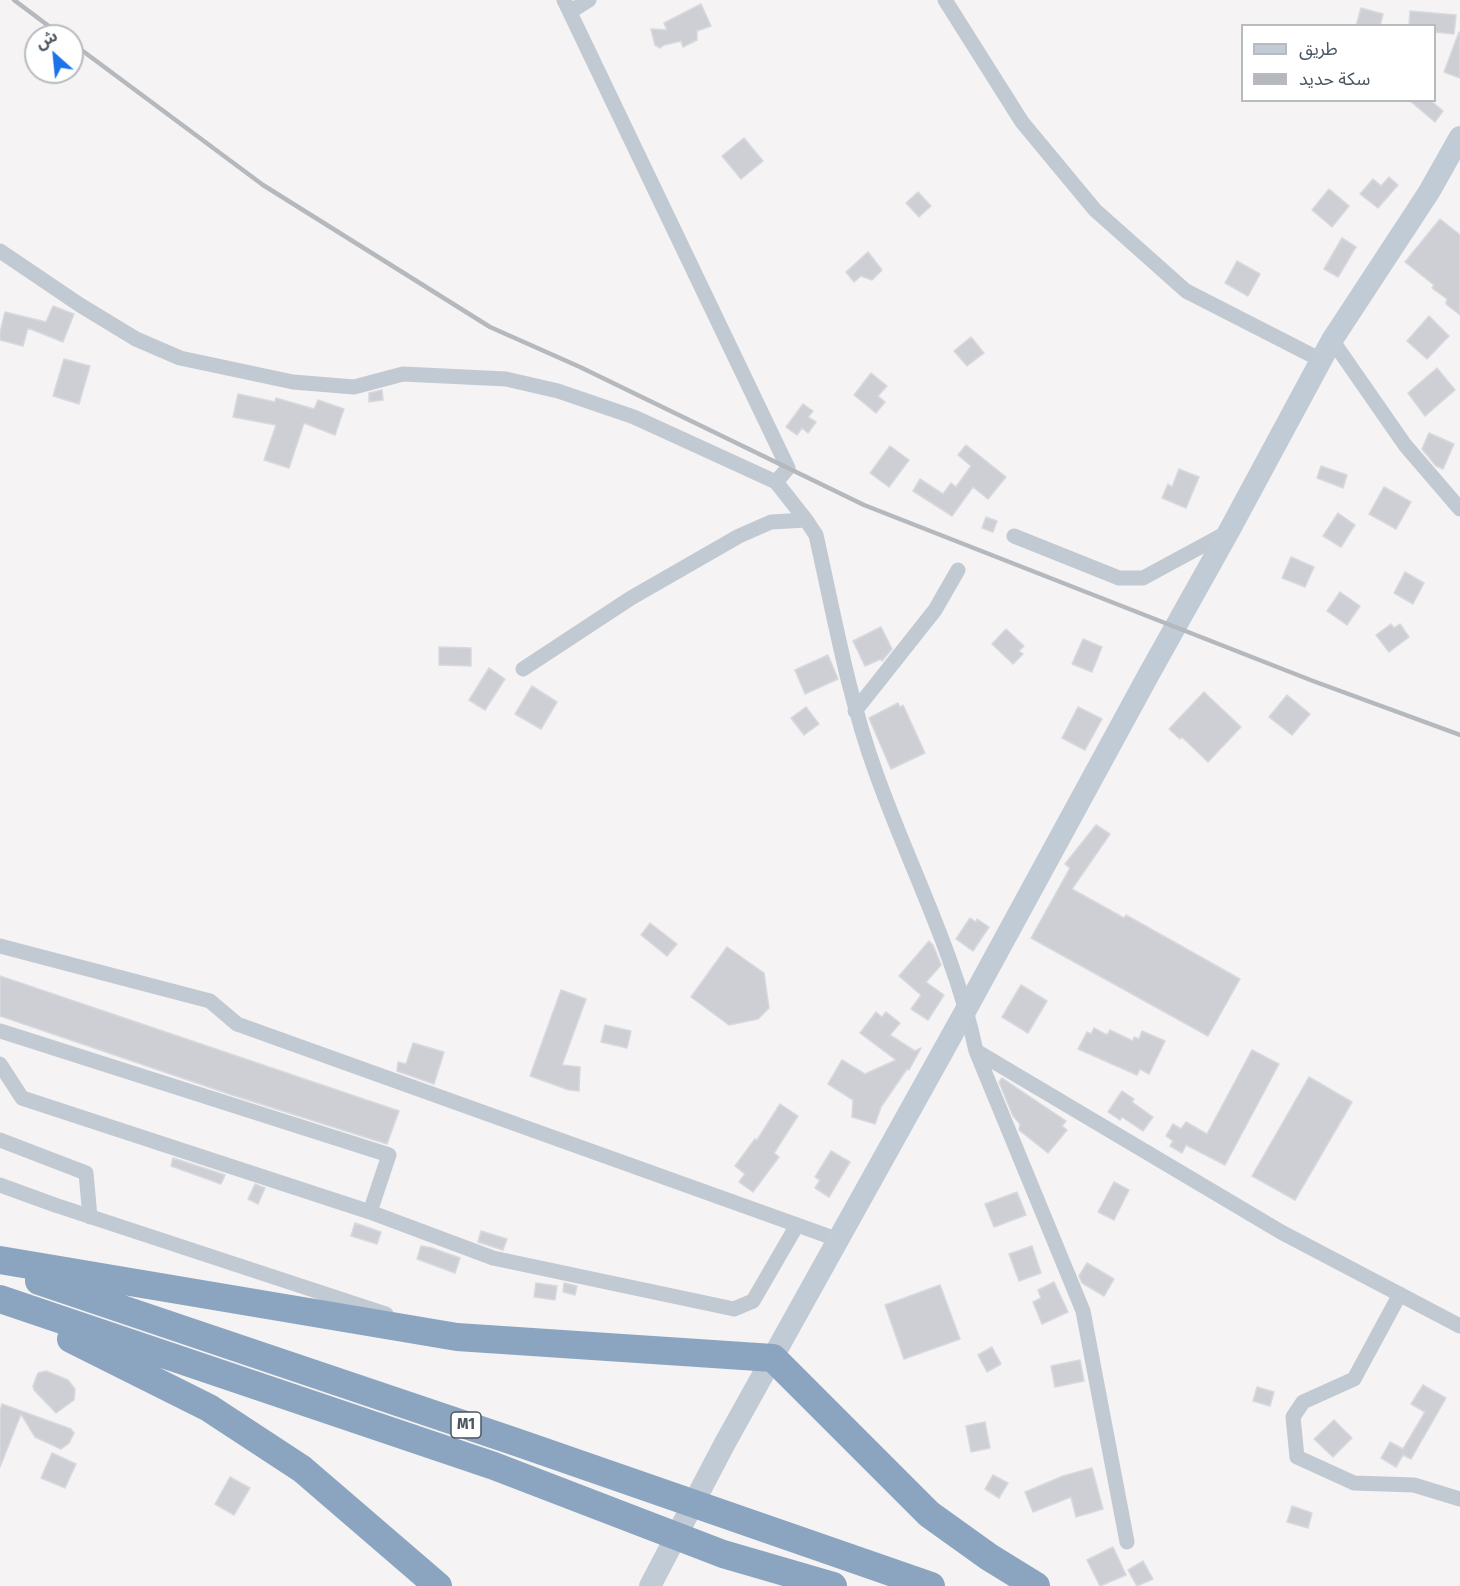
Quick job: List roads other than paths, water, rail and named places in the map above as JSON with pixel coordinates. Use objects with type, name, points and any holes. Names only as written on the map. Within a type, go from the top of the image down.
[{"type":"highway","points":[[0,1260],[457,1337],[773,1358],[929,1514],[989,1557],[1036,1586]]},
{"type":"highway","name":"M1","points":[[0,1268],[516,1442],[931,1586]]},
{"type":"highway","points":[[0,1301],[218,1414],[302,1469],[438,1586]]},
{"type":"highway","name":"M1","points":[[0,1301],[495,1466],[723,1554],[832,1586]]},
{"type":"main road","points":[[650,1586],[725,1443],[967,1008],[1327,350],[1429,192],[1460,137]]},
{"type":"street","points":[[589,0],[567,6],[788,468],[776,482]]},
{"type":"street","points":[[945,0],[1022,123],[1095,210],[1186,291],[1327,350],[1460,509]]},
{"type":"street","points":[[0,251],[80,305],[136,339],[180,358],[293,382],[354,387],[403,374],[506,379],[558,391],[634,417],[776,482],[816,535],[855,711],[876,774],[967,1008],[976,1051],[1083,1311],[1126,1542]]},
{"type":"street","points":[[523,669],[631,598],[739,537],[771,522],[806,520]]},
{"type":"street","points":[[1014,536],[1119,578],[1143,578],[1229,531]]},
{"type":"street","points":[[855,711],[935,610],[958,570]]},
{"type":"street","points":[[0,946],[210,1001],[237,1024],[839,1240]]},
{"type":"street","points":[[0,1031],[389,1155],[370,1212]]},
{"type":"street","points":[[976,1051],[1281,1232],[1460,1326]]},
{"type":"street","points":[[0,1064],[22,1098],[370,1212],[493,1258],[734,1309],[753,1301],[797,1226]]},
{"type":"street","points":[[0,1140],[86,1173],[90,1216]]},
{"type":"street","points":[[0,1185],[457,1337]]},
{"type":"street","points":[[1400,1294],[1354,1379],[1303,1402],[1293,1417],[1297,1457],[1354,1483],[1414,1485],[1460,1498]]},
{"type":"railway","points":[[14,0],[46,24]]},
{"type":"railway","points":[[84,52],[263,185],[490,327],[580,367],[864,505],[1313,681],[1460,735]]}]
